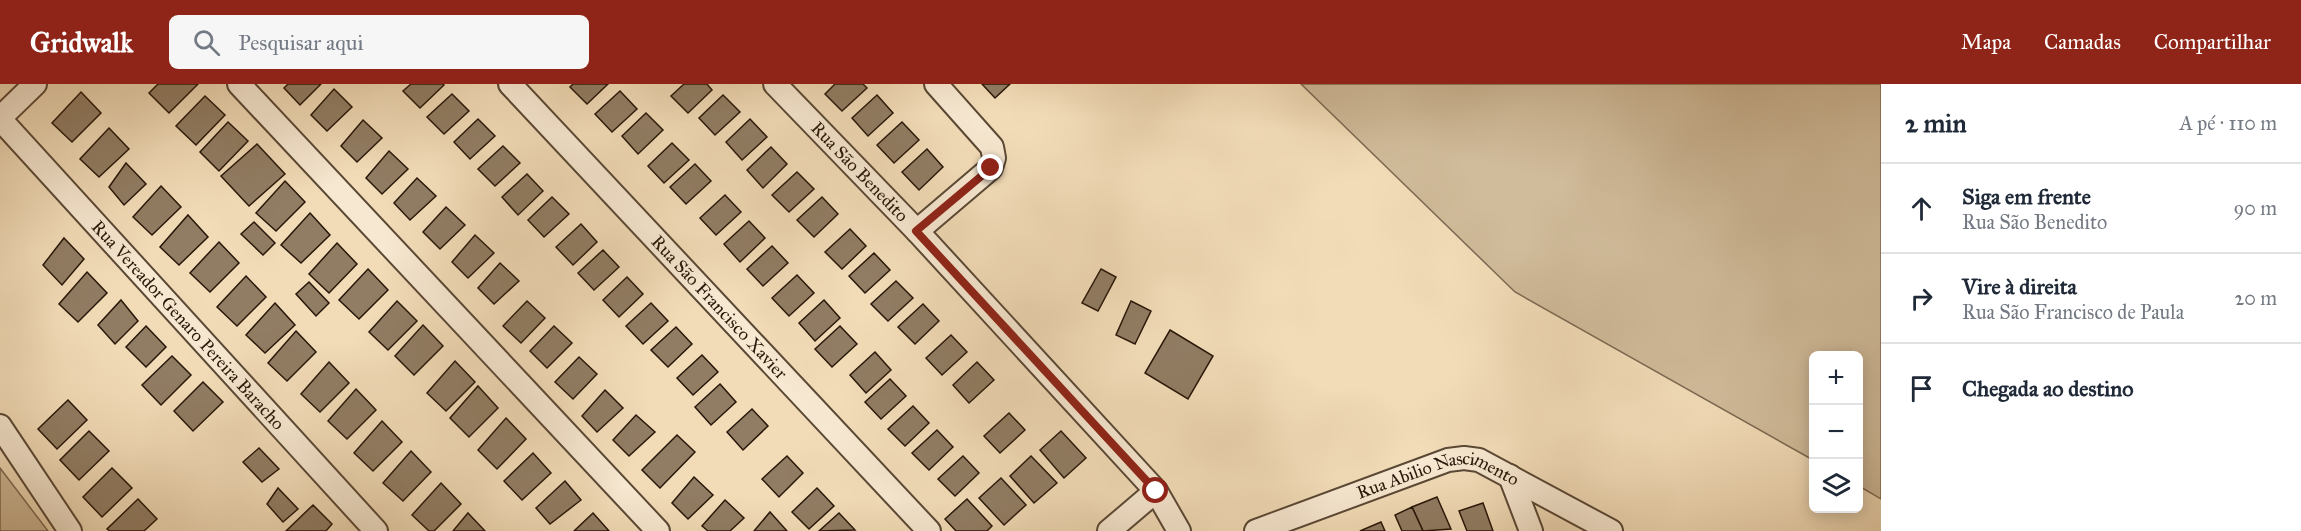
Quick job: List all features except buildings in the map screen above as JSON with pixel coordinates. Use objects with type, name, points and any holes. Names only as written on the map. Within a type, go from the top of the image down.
[{"type":"street","points":[[0,118],[35,84]]},
{"type":"street","points":[[239,84],[655,530]]},
{"type":"street","name":"Rua São Francisco Xavier","points":[[510,84],[929,531]]},
{"type":"street","name":"Rua São Benedito","points":[[776,84],[916,231],[1156,491],[1179,531]]},
{"type":"street","points":[[916,231],[991,168],[994,158],[992,147],[936,84]]},
{"type":"street","name":"Rua Vereador Genaro Pereira Baracho","points":[[0,118],[376,531]]},
{"type":"street","points":[[0,426],[70,531]]},
{"type":"street","name":"Rua Abilio Nascimento","points":[[1256,531],[1308,522],[1448,460],[1464,458],[1479,460],[1611,531]]},
{"type":"street","points":[[1510,476],[1531,531]]},
{"type":"street","points":[[1109,531],[1156,491]]},
{"type":"shaded area","points":[[1301,84],[1881,84],[1881,499],[1863,488],[1863,351],[1809,351],[1809,458],[1515,292]]},
{"type":"shaded area","points":[[0,468],[48,531],[0,531]]},
{"type":"route","points":[[991,168],[916,231],[1156,491]]}]
